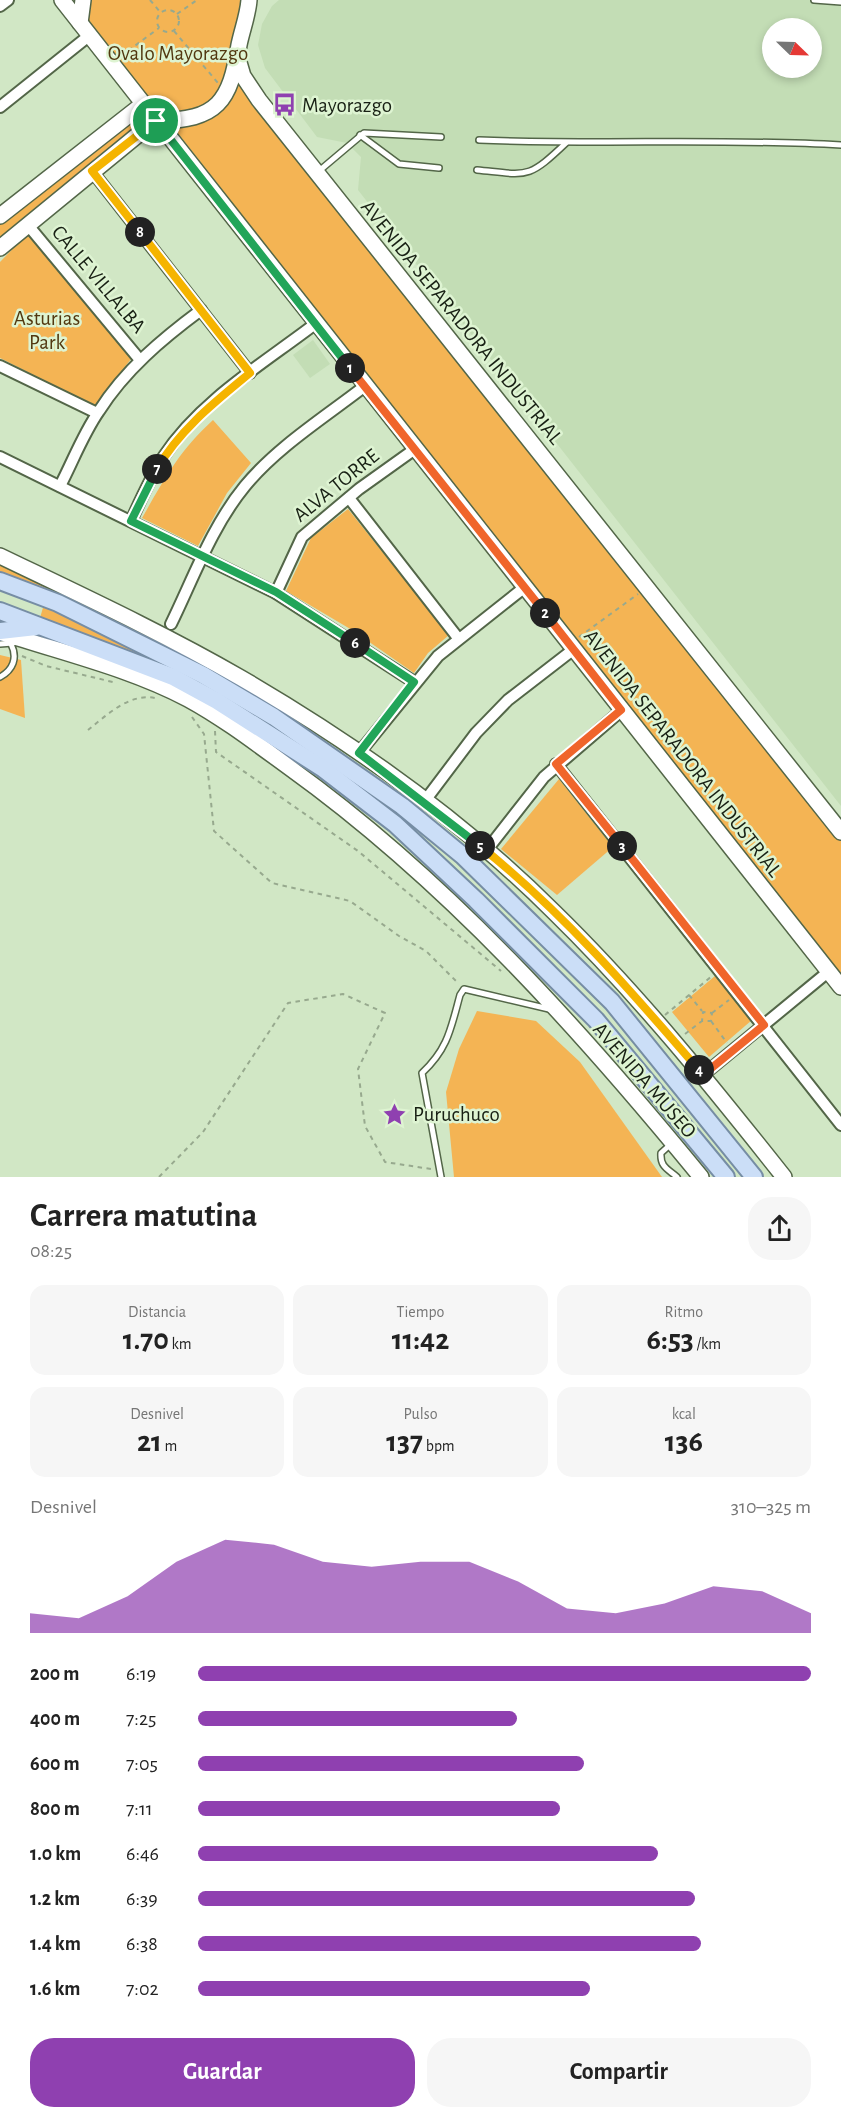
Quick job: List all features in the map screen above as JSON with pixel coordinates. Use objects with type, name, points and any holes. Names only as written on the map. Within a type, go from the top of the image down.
[{"type":"main road","points":[[63,0],[85,29]]},
{"type":"main road","points":[[82,0],[85,29]]},
{"type":"main road","points":[[0,248],[156,120],[190,119],[217,104],[234,78],[248,8],[257,0]]},
{"type":"main road","name":"AVENIDA SEPARADORA INDUSTRIAL","points":[[85,29],[315,324],[841,987]]},
{"type":"main road","name":"AVENIDA SEPARADORA INDUSTRIAL","points":[[238,59],[249,87],[316,174],[841,832]]},
{"type":"main road","points":[[0,216],[143,104]]},
{"type":"main road","points":[[0,556],[213,663],[359,753],[486,851],[553,910],[627,987],[703,1075],[784,1177]]},
{"type":"main road","points":[[0,581],[58,603],[203,675],[274,717],[402,806],[463,856],[612,1002],[747,1174]]},
{"type":"main road","points":[[0,602],[11,597],[18,588]]},
{"type":"main road","points":[[0,611],[173,677],[217,700],[322,768],[395,824],[476,900],[596,1020],[726,1177]]},
{"type":"main road","points":[[0,632],[43,627]]},
{"type":"main road","name":"AVENIDA MUSEO","points":[[0,632],[15,645],[96,661],[150,681],[190,700],[272,754],[340,804],[445,896],[557,1011],[701,1177]]},
{"type":"street","points":[[0,6],[8,0]]},
{"type":"street","points":[[0,107],[85,29]]},
{"type":"street","points":[[92,171],[250,373]]},
{"type":"street","name":"CALLE VILLALBA","points":[[27,224],[140,360]]},
{"type":"street","points":[[60,486],[97,413],[140,360],[169,333],[201,310]]},
{"type":"street","points":[[131,521],[165,454],[206,410],[315,324]]},
{"type":"street","points":[[0,366],[97,413]]},
{"type":"street","points":[[171,624],[223,518],[252,478],[288,446],[365,386]]},
{"type":"street","name":"ALVA TORRE","points":[[276,592],[299,540],[349,498],[415,449]]},
{"type":"street","points":[[0,458],[276,592],[414,682]]},
{"type":"street","points":[[349,498],[458,638]]},
{"type":"street","points":[[359,753],[414,682],[458,638],[525,587]]},
{"type":"street","points":[[424,802],[476,733],[508,700],[572,647]]},
{"type":"street","points":[[486,851],[556,764],[621,710]]},
{"type":"street","points":[[556,764],[841,1125]]},
{"type":"street","points":[[703,1075],[828,972]]},
{"type":"lane","points":[[814,0],[841,3]]},
{"type":"lane","points":[[316,174],[364,133],[441,137]]},
{"type":"lane","points":[[360,135],[399,164],[440,168]]},
{"type":"lane","points":[[479,140],[566,143],[765,141],[841,145]]},
{"type":"lane","points":[[477,170],[524,174],[533,171],[566,143]]},
{"type":"lane","points":[[0,644],[15,645],[15,659],[8,672],[0,677]]},
{"type":"lane","points":[[441,1177],[422,1073],[436,1060],[447,1042],[464,989],[557,1011]]},
{"type":"lane","points":[[673,1143],[661,1153],[660,1159],[663,1166],[677,1177]]},
{"type":"path","points":[[150,0],[160,13]]},
{"type":"path","points":[[177,15],[197,0]]},
{"type":"path","points":[[174,31],[164,32],[156,22],[160,13],[167,10],[177,15]]},
{"type":"path","points":[[174,31],[178,25],[177,15]]},
{"type":"path","points":[[116,59],[159,28]]},
{"type":"path","points":[[174,31],[221,88]]},
{"type":"path","points":[[572,647],[646,589]]},
{"type":"path","points":[[15,645],[27,659],[46,666],[124,684]]},
{"type":"path","points":[[149,692],[157,695]]},
{"type":"path","points":[[88,730],[117,706],[144,696],[160,699]]},
{"type":"path","points":[[197,717],[189,713],[204,734],[214,831],[272,883],[350,901],[399,936],[426,951],[443,965],[464,989]]},
{"type":"path","points":[[215,730],[216,752],[358,851],[501,971]]},
{"type":"path","points":[[665,1014],[713,975]]},
{"type":"path","points":[[159,1177],[202,1132],[288,1003],[343,994],[385,1014],[358,1069],[365,1126],[386,1162],[440,1170]]},
{"type":"path","points":[[689,995],[703,1012],[712,1013],[731,998]]},
{"type":"path","points":[[702,1021],[703,1012]]},
{"type":"path","points":[[712,1013],[711,1022],[727,1043]]},
{"type":"path","points":[[683,1036],[702,1021],[711,1022]]},
{"type":"shaded area","points":[[279,0],[841,0],[841,806],[358,190],[361,157],[347,143],[317,137],[265,68],[258,45],[262,24],[272,6]]},
{"type":"shaded area","points":[[313,340],[330,364],[310,378],[293,355]]},
{"type":"green space","name":"Ovalo Mayorazgo","points":[[89,0],[242,0],[221,88],[198,108],[189,111],[170,112],[151,103],[89,23]]},
{"type":"green space","points":[[239,81],[841,839],[841,979],[173,127],[205,119],[223,109],[230,102]]},
{"type":"green space","points":[[129,123],[135,131],[0,243],[0,224]]},
{"type":"green space","name":"Asturias Park","points":[[28,233],[131,359],[95,406],[0,358],[0,262]]},
{"type":"green space","points":[[213,420],[251,463],[227,493],[198,546],[142,518],[182,454]]},
{"type":"green space","points":[[348,509],[449,635],[428,653],[414,673],[352,630],[286,591],[311,538]]},
{"type":"green space","points":[[0,565],[113,620],[138,638],[0,574]]},
{"type":"green space","points":[[44,604],[156,657],[204,687],[152,660],[40,618]]},
{"type":"green space","points":[[0,655],[21,660],[25,718],[0,709]]},
{"type":"green space","points":[[559,779],[613,847],[557,895],[501,849]]},
{"type":"green space","points":[[715,976],[752,1020],[709,1057],[672,1012]]},
{"type":"green space","points":[[477,1011],[536,1021],[580,1062],[662,1177],[454,1177],[446,1092],[459,1049]]},
{"type":"place","name":"Mayorazgo","points":[[284,105]]},
{"type":"place","name":"Puruchuco","points":[[395,1114]]},
{"type":"route","points":[[156,121],[621,710],[556,764],[764,1025],[710,1066],[703,1075],[627,987],[553,910],[486,851],[359,753],[414,682],[276,592],[131,521],[147,485],[165,454],[206,410],[250,373],[92,171],[156,121]]}]
